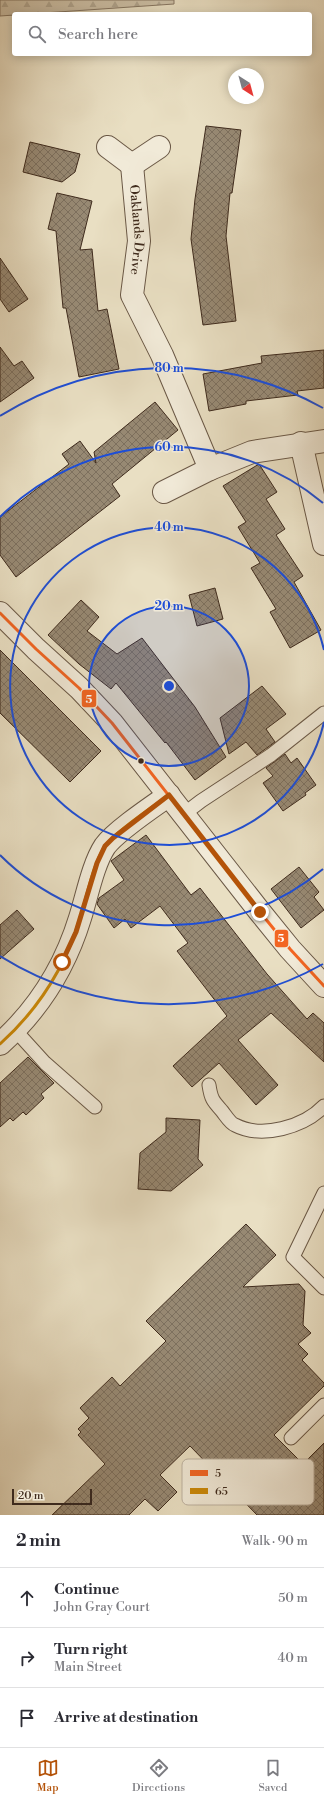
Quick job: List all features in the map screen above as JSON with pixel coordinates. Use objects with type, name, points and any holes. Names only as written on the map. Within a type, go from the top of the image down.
[{"type":"street","name":"Oaklands Drive","points":[[108,147],[132,165],[139,241],[132,295],[162,355],[210,469]]},
{"type":"street","name":"Oaklands Drive","points":[[132,165],[159,147]]},
{"type":"street","points":[[164,492],[210,469],[252,452],[301,443],[324,441]]},
{"type":"street","points":[[301,443],[324,544]]},
{"type":"street","points":[[0,612],[36,649],[79,688],[112,723],[290,949],[324,985]]},
{"type":"street","points":[[8,1037],[29,1016],[47,991],[62,962],[76,932],[97,863],[105,846],[113,838],[169,795]]},
{"type":"lane","points":[[184,814],[271,754],[324,713]]},
{"type":"lane","points":[[8,1037],[45,1063],[95,1107]]},
{"type":"lane","points":[[209,1085],[210,1098],[234,1125],[253,1130],[274,1130],[298,1123],[324,1106]]},
{"type":"lane","points":[[324,1193],[293,1257],[324,1288]]},
{"type":"lane","points":[[291,1438],[324,1405]]},
{"type":"green space","points":[[0,0],[174,0],[174,4],[58,12],[12,12],[12,15],[0,16]]},
{"type":"building","points":[[206,126],[241,130],[232,193],[230,193],[226,236],[236,321],[203,325],[191,239],[195,199]]},
{"type":"building","points":[[30,142],[80,154],[75,172],[62,182],[23,172]]},
{"type":"building","points":[[57,193],[92,201],[80,250],[92,249],[98,311],[107,309],[119,369],[79,377],[66,308],[63,308],[56,231],[48,229]]},
{"type":"building","points":[[0,258],[28,299],[9,312],[0,299]]},
{"type":"building","points":[[0,347],[14,366],[22,361],[34,378],[0,402]]},
{"type":"building","points":[[324,350],[324,388],[297,391],[298,395],[246,401],[246,404],[209,411],[203,374],[262,363],[261,356]]},
{"type":"building","points":[[155,402],[178,430],[112,484],[120,496],[16,577],[0,555],[0,517],[69,464],[62,454],[80,441],[96,463],[94,452]]},
{"type":"building","points":[[259,464],[277,492],[266,499],[285,529],[276,535],[303,576],[294,582],[321,630],[290,648],[270,612],[276,609],[251,568],[260,563],[238,527],[246,522],[223,486]]},
{"type":"building","points":[[215,588],[223,619],[197,626],[189,595]]},
{"type":"building","points":[[81,600],[99,617],[87,631],[117,654],[142,638],[195,707],[226,757],[195,780],[166,742],[165,743],[116,683],[111,689],[79,664],[48,635]]},
{"type":"building","points":[[0,650],[101,751],[70,782],[0,713]]},
{"type":"building","points":[[262,686],[286,714],[266,729],[275,742],[257,755],[246,742],[229,754],[220,718]]},
{"type":"building","points":[[285,754],[291,763],[297,758],[316,785],[305,793],[306,795],[283,811],[263,783],[273,776],[266,768]]},
{"type":"building","points":[[146,835],[191,895],[200,888],[267,974],[307,1019],[313,1013],[324,1023],[324,1062],[271,1013],[238,1040],[278,1085],[256,1105],[219,1063],[192,1087],[173,1066],[227,1016],[177,951],[188,943],[160,906],[131,928],[125,919],[114,928],[97,904],[99,898],[124,880],[111,861]]},
{"type":"building","points":[[299,867],[319,892],[314,897],[324,910],[301,928],[271,889]]},
{"type":"building","points":[[17,910],[34,929],[0,959],[0,925]]},
{"type":"building","points":[[28,1057],[54,1083],[41,1094],[44,1098],[26,1115],[23,1112],[13,1121],[10,1118],[0,1127],[0,1083]]},
{"type":"building","points":[[166,1118],[200,1120],[198,1159],[203,1165],[171,1191],[138,1189],[140,1153],[166,1132]]},
{"type":"building","points":[[246,1224],[276,1255],[243,1287],[299,1284],[305,1291],[303,1325],[311,1333],[298,1344],[308,1354],[302,1360],[324,1383],[324,1386],[274,1435],[298,1459],[203,1459],[190,1446],[160,1475],[177,1492],[158,1511],[145,1499],[129,1515],[52,1515],[105,1464],[78,1435],[81,1432],[78,1429],[89,1418],[80,1408],[112,1377],[120,1386],[166,1341],[146,1321]]},
{"type":"building","points":[[324,1443],[324,1515],[257,1515],[247,1505],[314,1505],[314,1459],[308,1459]]},
{"type":"transit line","name":"5","points":[[0,613],[36,649],[79,688],[112,723],[260,912],[290,949],[324,986]]},
{"type":"transit line","name":"65","points":[[0,1044],[14,1031],[38,1002],[58,970],[74,936],[97,862],[105,846],[117,833],[169,795]]},
{"type":"route","points":[[62,962],[76,932],[97,863],[105,846],[113,838],[169,795],[260,912]]}]
